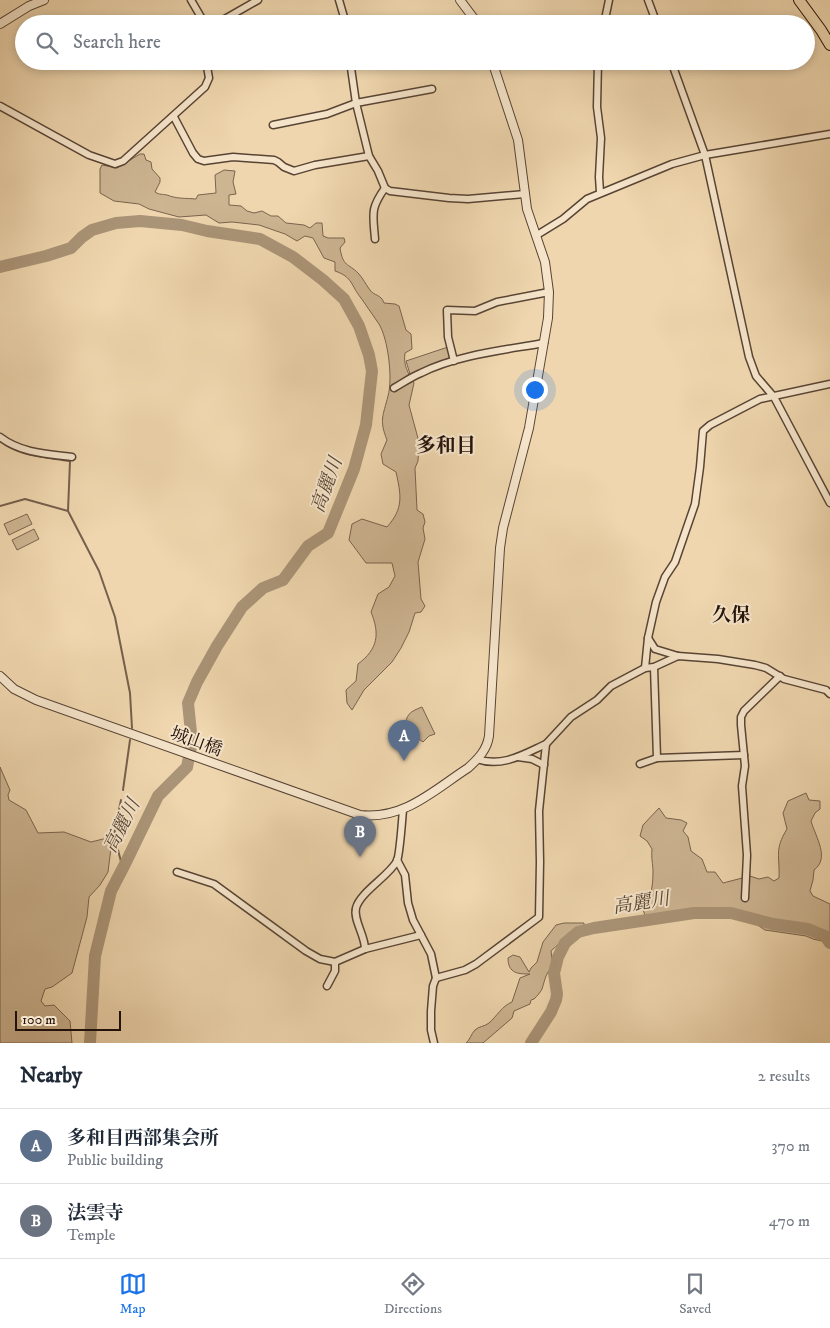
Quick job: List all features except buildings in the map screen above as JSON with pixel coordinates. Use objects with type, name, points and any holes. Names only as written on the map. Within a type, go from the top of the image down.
[{"type":"main road","points":[[799,0],[810,15]]},
{"type":"main road","points":[[815,22],[830,45]]},
{"type":"street","points":[[0,24],[29,6],[44,0]]},
{"type":"street","points":[[190,0],[199,15]]},
{"type":"street","points":[[232,15],[258,0]]},
{"type":"street","points":[[339,0],[343,15]]},
{"type":"street","points":[[460,0],[471,15]]},
{"type":"street","points":[[606,15],[609,0]]},
{"type":"street","points":[[648,0],[654,15]]},
{"type":"street","points":[[0,106],[90,155],[115,164],[123,161],[174,117],[208,84],[210,78],[208,70]]},
{"type":"street","points":[[351,70],[356,103],[369,156],[385,188],[390,191],[458,199],[525,194]]},
{"type":"street","points":[[495,70],[518,140],[527,209],[545,262],[549,292],[548,318],[529,428],[503,528],[500,548],[489,736],[485,750],[477,760],[496,763],[546,744],[572,717],[597,700],[611,686],[646,668],[654,667],[678,656]]},
{"type":"street","points":[[598,70],[598,107],[601,138],[598,177],[600,192]]},
{"type":"street","points":[[674,70],[705,155],[749,357],[756,376],[774,397],[830,503]]},
{"type":"street","points":[[273,125],[326,114],[356,103],[432,89]]},
{"type":"street","points":[[174,117],[193,153],[198,159],[204,161],[233,157],[274,160],[294,171],[315,165],[369,156]]},
{"type":"street","points":[[537,235],[564,218],[587,199],[600,192],[672,164],[705,155],[830,134]]},
{"type":"street","points":[[375,239],[373,210],[385,188]]},
{"type":"street","points":[[454,361],[448,337],[447,310],[475,311],[497,302],[549,292]]},
{"type":"street","points":[[394,388],[422,372],[454,361],[544,343]]},
{"type":"street","points":[[646,668],[648,638],[660,589],[665,577],[676,562],[695,504],[703,431],[710,425],[760,399],[830,384]]},
{"type":"street","points":[[0,437],[20,448],[72,458]]},
{"type":"street","points":[[648,638],[655,648],[678,656],[743,662],[766,668],[792,682],[829,691]]},
{"type":"street","points":[[654,667],[658,758]]},
{"type":"street","name":"城山橋","points":[[0,676],[14,689],[36,700],[360,815],[379,816],[403,810],[468,768],[477,760]]},
{"type":"street","points":[[746,898],[747,855],[742,786],[745,766],[740,725],[741,717],[744,711],[780,676]]},
{"type":"street","points":[[436,978],[465,970],[476,964],[539,917],[540,862],[538,834],[546,744]]},
{"type":"street","points":[[640,764],[658,758],[744,755]]},
{"type":"street","points":[[516,757],[532,759],[544,765]]},
{"type":"street","points":[[365,949],[365,942],[356,915],[356,907],[397,860],[403,810]]},
{"type":"street","points":[[397,860],[405,875],[411,915],[431,954],[436,978],[433,986],[431,1011],[431,1030],[434,1043]]},
{"type":"street","points":[[177,872],[214,884],[306,951],[320,959],[335,962],[365,949],[421,935]]},
{"type":"street","points":[[327,986],[335,971],[335,962]]},
{"type":"shaded area","points":[[140,154],[144,154],[146,160],[151,162],[152,169],[160,178],[155,192],[158,194],[196,199],[198,195],[216,193],[215,175],[224,170],[235,171],[233,182],[236,194],[229,195],[229,205],[241,206],[247,211],[254,213],[262,211],[271,216],[278,216],[286,223],[304,225],[310,228],[316,223],[322,223],[323,236],[328,238],[344,238],[345,242],[340,248],[346,264],[360,275],[372,292],[381,298],[384,303],[399,306],[406,330],[411,334],[412,349],[405,353],[405,365],[414,383],[409,405],[419,442],[418,461],[415,468],[417,510],[423,514],[425,539],[418,562],[421,599],[425,606],[421,612],[415,613],[409,632],[392,662],[364,690],[352,710],[347,703],[346,690],[356,681],[358,664],[370,653],[375,641],[376,627],[371,612],[378,594],[389,587],[395,576],[392,563],[366,563],[349,540],[352,524],[362,519],[387,527],[396,514],[400,501],[396,472],[383,464],[381,454],[387,440],[383,428],[383,418],[390,379],[387,349],[382,331],[351,282],[341,273],[335,271],[335,262],[324,258],[313,238],[305,236],[297,241],[285,234],[259,225],[232,222],[219,223],[206,215],[179,217],[149,209],[139,204],[114,201],[100,193],[100,169],[102,165],[117,168]]},
{"type":"shaded area","points":[[40,257],[0,270],[0,263]]},
{"type":"shaded area","points":[[448,347],[452,360],[410,374],[406,361]]},
{"type":"shaded area","points":[[27,514],[32,524],[9,535],[4,524]]},
{"type":"shaded area","points":[[34,529],[39,539],[17,550],[12,540]]},
{"type":"shaded area","points":[[422,707],[435,734],[429,736],[423,742],[404,728],[409,714]]},
{"type":"shaded area","points":[[0,767],[10,790],[9,800],[26,810],[38,833],[64,832],[91,842],[103,839],[112,840],[108,872],[89,897],[87,917],[72,973],[52,987],[45,989],[41,1001],[45,1006],[54,1005],[70,1021],[72,1043],[0,1043]]},
{"type":"shaded area","points":[[806,793],[809,800],[820,801],[820,809],[815,813],[811,821],[820,847],[821,860],[814,870],[810,891],[813,896],[830,904],[830,943],[806,936],[765,930],[753,922],[738,917],[705,914],[695,918],[647,920],[643,910],[652,887],[652,849],[647,841],[640,836],[643,825],[659,808],[666,818],[681,820],[687,823],[683,831],[688,837],[691,851],[702,859],[707,872],[715,872],[723,883],[750,876],[759,879],[768,877],[774,881],[779,878],[779,848],[787,829],[783,813],[788,801]]},
{"type":"shaded area","points":[[584,923],[584,926],[573,931],[551,951],[553,966],[547,974],[542,989],[531,1000],[530,1004],[514,1011],[512,1018],[483,1043],[466,1043],[475,1030],[489,1023],[502,1009],[512,1002],[520,978],[530,974],[518,973],[512,970],[508,963],[508,958],[513,955],[520,957],[529,972],[537,962],[543,942],[556,925]]},
{"type":"waterway","name":"高麗川","points":[[0,267],[71,248],[92,230],[116,223],[140,221],[182,225],[260,239],[293,257],[344,299],[359,326],[369,355],[372,371],[366,425],[354,469],[328,533],[308,546],[283,580],[263,588],[242,607],[217,646],[197,682],[188,703],[192,742],[187,767],[158,796],[111,891],[95,956],[90,1043]]},
{"type":"waterway","points":[[0,441],[25,453],[70,461],[68,511],[99,571],[115,617],[130,693],[132,728]]},
{"type":"waterway","points":[[0,506],[25,499],[68,511]]},
{"type":"waterway","points":[[123,790],[130,740]]},
{"type":"waterway","points":[[121,800],[114,835],[123,869]]},
{"type":"waterway","name":"高麗川","points":[[531,1043],[551,1012],[556,1000],[554,973],[558,957],[565,943],[578,932],[694,913],[731,913],[773,924],[808,929],[825,936],[830,943]]},
{"type":"place","name":"多和目西部集会所","points":[[404,761]]},
{"type":"place","name":"法雲寺","points":[[360,857]]},
{"type":"district","name":"多和目","points":[[446,446]]},
{"type":"district","name":"久保","points":[[731,615]]}]
